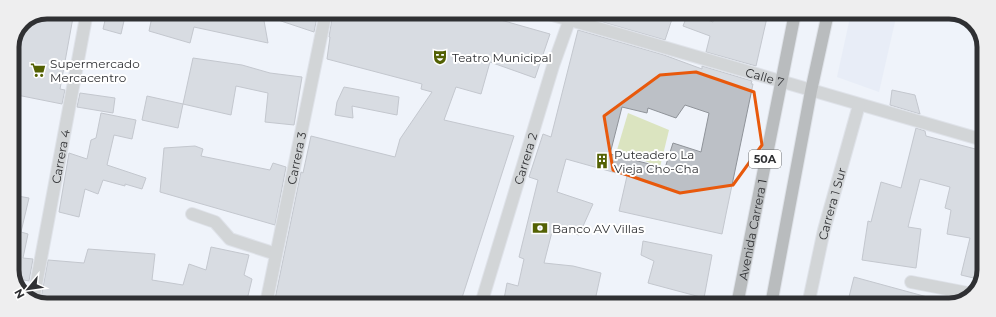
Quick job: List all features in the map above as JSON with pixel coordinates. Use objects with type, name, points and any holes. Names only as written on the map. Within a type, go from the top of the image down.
[{"type":"main road","name":"Avenida Carrera 1","points":[[738,298],[794,19]]},
{"type":"main road","name":"50A","points":[[772,298],[811,91],[827,19]]},
{"type":"street","name":"Carrera 4","points":[[34,295],[86,19]]},
{"type":"street","name":"Carrera 3","points":[[267,298],[325,19]]},
{"type":"street","name":"Carrera 2","points":[[483,298],[553,66],[570,19]]},
{"type":"street","name":"Calle 7","points":[[580,19],[780,82],[977,138]]},
{"type":"street","name":"Carrera 1 Sur","points":[[809,298],[824,230],[859,104]]},
{"type":"street","points":[[192,214],[215,222],[230,239],[276,254]]},
{"type":"street","points":[[912,282],[965,292]]},
{"type":"highlighted area","points":[[696,72],[754,92],[762,145],[733,185],[680,193],[613,170],[604,116],[660,75]]},
{"type":"shaded area","points":[[850,19],[896,19],[879,92],[837,77]]},
{"type":"shaded area","points":[[958,20],[965,24],[972,31],[975,38]]},
{"type":"green space","points":[[628,113],[669,130],[660,167],[617,150]]},
{"type":"building","name":"Supermercado Mercacentro","points":[[47,19],[73,19],[60,89],[65,90],[62,104],[19,95],[19,47],[21,36],[27,27],[36,21]]},
{"type":"building","points":[[105,19],[124,19],[121,34],[103,29]]},
{"type":"building","points":[[152,19],[264,19],[268,43],[194,27],[190,43],[149,31]]},
{"type":"building","points":[[275,19],[317,19],[314,32]]},
{"type":"building","points":[[332,19],[497,19],[550,34],[535,78],[490,62],[481,94],[456,87],[444,120],[514,136],[462,298],[275,298],[301,172],[303,173],[311,136],[395,157],[400,139],[432,92],[421,89],[422,84],[327,59]]},
{"type":"building","points":[[592,19],[672,19],[665,40]]},
{"type":"building","points":[[686,19],[705,19],[713,22],[714,19],[767,19],[756,66],[706,52],[710,36],[683,26]]},
{"type":"building","points":[[578,30],[664,55],[702,69],[702,66],[752,81],[751,84],[753,84],[722,234],[619,211],[627,176],[566,159],[557,192],[593,204],[579,235],[553,228],[544,263],[573,266],[601,273],[596,298],[504,298],[507,283],[518,286],[524,259],[519,257],[538,180],[529,177],[543,134],[551,137]],"holes":[[[685,105],[709,113],[701,152],[673,143],[665,168],[610,154],[622,107],[647,113],[648,108],[676,118]]]},
{"type":"building","points":[[193,58],[242,65],[270,73],[302,77],[294,125],[265,122],[268,93],[236,86],[231,115],[183,104]]},
{"type":"building","points":[[344,87],[399,97],[397,115],[352,106],[353,118],[335,115],[337,102]]},
{"type":"building","points":[[892,90],[915,95],[920,114],[890,105]]},
{"type":"building","points":[[80,93],[115,98],[113,113],[77,107]]},
{"type":"building","points":[[147,96],[183,104],[178,128],[142,120]]},
{"type":"building","points":[[101,113],[136,120],[132,139],[114,135],[107,165],[146,178],[142,189],[103,180],[98,194],[85,189],[79,217],[59,212],[69,153],[87,159],[91,140],[96,138]]},
{"type":"building","points":[[916,128],[925,131],[926,136],[977,149],[977,270],[976,278],[961,275],[970,238],[947,234],[951,210],[945,208],[950,187],[920,179],[908,227],[921,229],[916,268],[862,260],[868,221],[871,222],[881,182],[901,188]]},
{"type":"building","points":[[195,146],[203,149],[201,156],[270,170],[273,163],[286,167],[275,225],[160,192],[164,148]]},
{"type":"building","points":[[19,196],[29,198],[21,232],[28,234],[23,258],[33,259],[29,281],[21,279],[19,272]]},
{"type":"building","points":[[643,241],[712,255],[704,298],[648,283],[654,261],[641,255]]},
{"type":"building","points":[[211,247],[249,255],[244,275],[252,279],[247,298],[41,297],[48,260],[84,263],[88,249],[155,254],[152,280],[183,285],[189,264],[206,270]]},
{"type":"building","points":[[854,277],[931,298],[849,298]]},
{"type":"place","name":"Teatro Municipal","points":[[440,57]]},
{"type":"place","name":"Supermercado Mercacentro","points":[[38,70]]},
{"type":"place","name":"Puteadero La Vieja Cho-Cha","points":[[602,161]]},
{"type":"place","name":"Banco AV Villas","points":[[540,228]]}]
